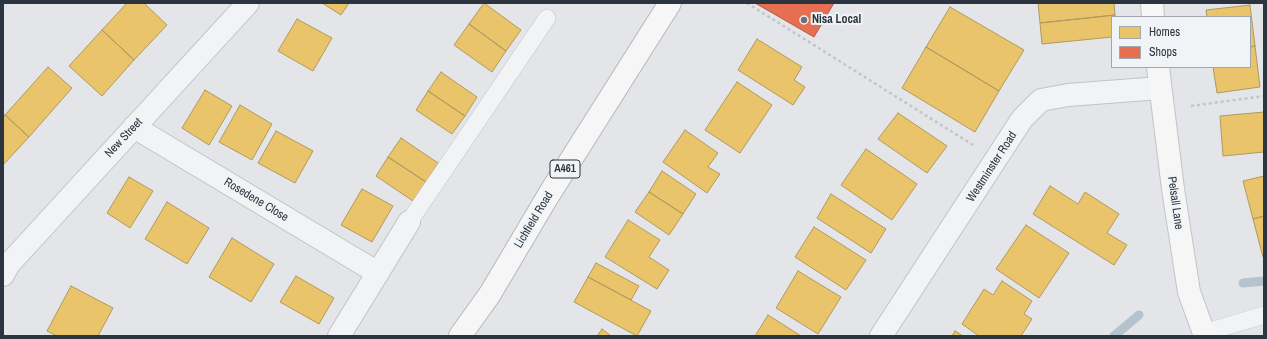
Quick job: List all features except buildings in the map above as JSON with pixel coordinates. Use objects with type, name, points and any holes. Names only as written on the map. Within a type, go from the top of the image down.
[{"type":"main road","name":"Lichfield Road","points":[[460,336],[490,294],[548,196],[670,3]]},
{"type":"main road","points":[[1152,3],[1153,16]]},
{"type":"main road","name":"Pelsall Lane","points":[[1159,77],[1189,292],[1204,335]]},
{"type":"street","name":"New Street","points":[[3,275],[9,264],[248,3]]},
{"type":"street","name":"Westminster Road","points":[[881,336],[1022,119],[1041,100],[1159,77]]},
{"type":"street","name":"Rosedene Close","points":[[134,127],[378,273]]},
{"type":"street","points":[[339,336],[409,222]]},
{"type":"lane","points":[[409,222],[547,18]]},
{"type":"lane","points":[[1204,335],[1264,315]]},
{"type":"path","points":[[747,3],[996,160]]},
{"type":"path","points":[[1159,77],[1193,106],[1264,96]]},
{"type":"waterway","points":[[1243,283],[1264,281]]},
{"type":"waterway","points":[[1114,336],[1139,315]]},
{"type":"place","name":"Nisa Local","points":[[804,20]]}]
